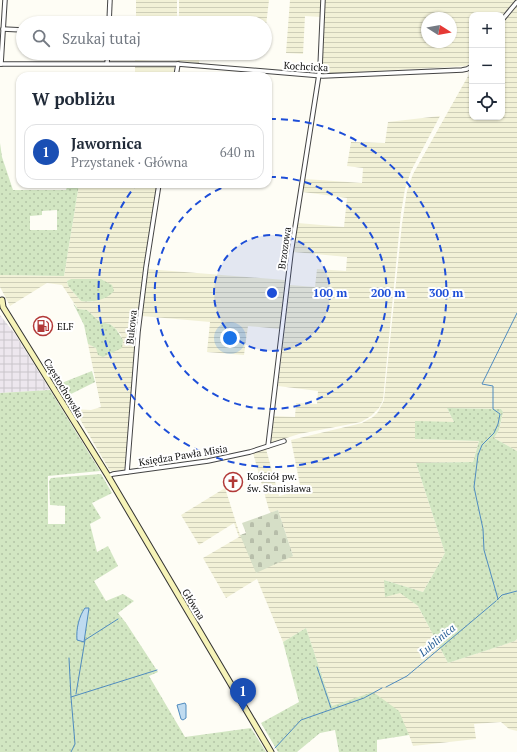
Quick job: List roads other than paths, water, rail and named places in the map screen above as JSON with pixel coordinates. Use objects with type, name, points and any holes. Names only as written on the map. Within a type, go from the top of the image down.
[{"type":"main road","name":"Częstochowska","points":[[0,295],[1,302],[101,466]]},
{"type":"main road","name":"Częstochowska","points":[[0,310],[13,320]]},
{"type":"main road","name":"Główna","points":[[101,466],[271,752]]},
{"type":"street","points":[[0,64],[4,0]]},
{"type":"street","points":[[109,16],[110,0]]},
{"type":"street","name":"Brzozowa","points":[[268,446],[294,230],[318,76],[324,0]]},
{"type":"street","points":[[505,16],[517,2]]},
{"type":"street","points":[[3,29],[16,30]]},
{"type":"street","name":"Kochcicka","points":[[0,64],[178,64],[271,72]]},
{"type":"street","points":[[177,72],[178,64]]},
{"type":"street","name":"Kochcicka","points":[[272,72],[318,76],[469,68]]},
{"type":"street","name":"Bukowa","points":[[127,472],[140,318],[158,188]]},
{"type":"street","name":"Księdza Pawła Misia","points":[[108,476],[127,472],[208,462],[284,441]]},
{"type":"water","points":[[85,608],[89,608],[84,642],[77,640],[77,636],[80,619]]},
{"type":"water","points":[[185,703],[186,718],[183,720],[181,719],[177,705]]},
{"type":"waterway","points":[[498,599],[484,550],[483,529],[474,487],[478,455],[482,445],[494,433],[500,414],[493,409],[493,386],[482,384],[517,313]]},
{"type":"waterway","name":"Lublinica","points":[[497,600],[502,595],[517,591]]},
{"type":"waterway","name":"Lublinica","points":[[386,687],[407,676],[496,601]]},
{"type":"waterway","points":[[76,694],[85,640],[118,619]]},
{"type":"waterway","points":[[69,658],[71,697]]},
{"type":"waterway","points":[[317,667],[331,708]]},
{"type":"waterway","points":[[71,752],[75,744],[71,697],[157,670]]},
{"type":"waterway","name":"Lublinica","points":[[275,748],[301,720],[364,698],[382,688]]},
{"type":"place","name":"ELF","points":[[43,326]]},
{"type":"place","name":"Kościół pw. św. Stanisława","points":[[233,482]]},
{"type":"place","name":"Jawornica","points":[[243,711]]}]
